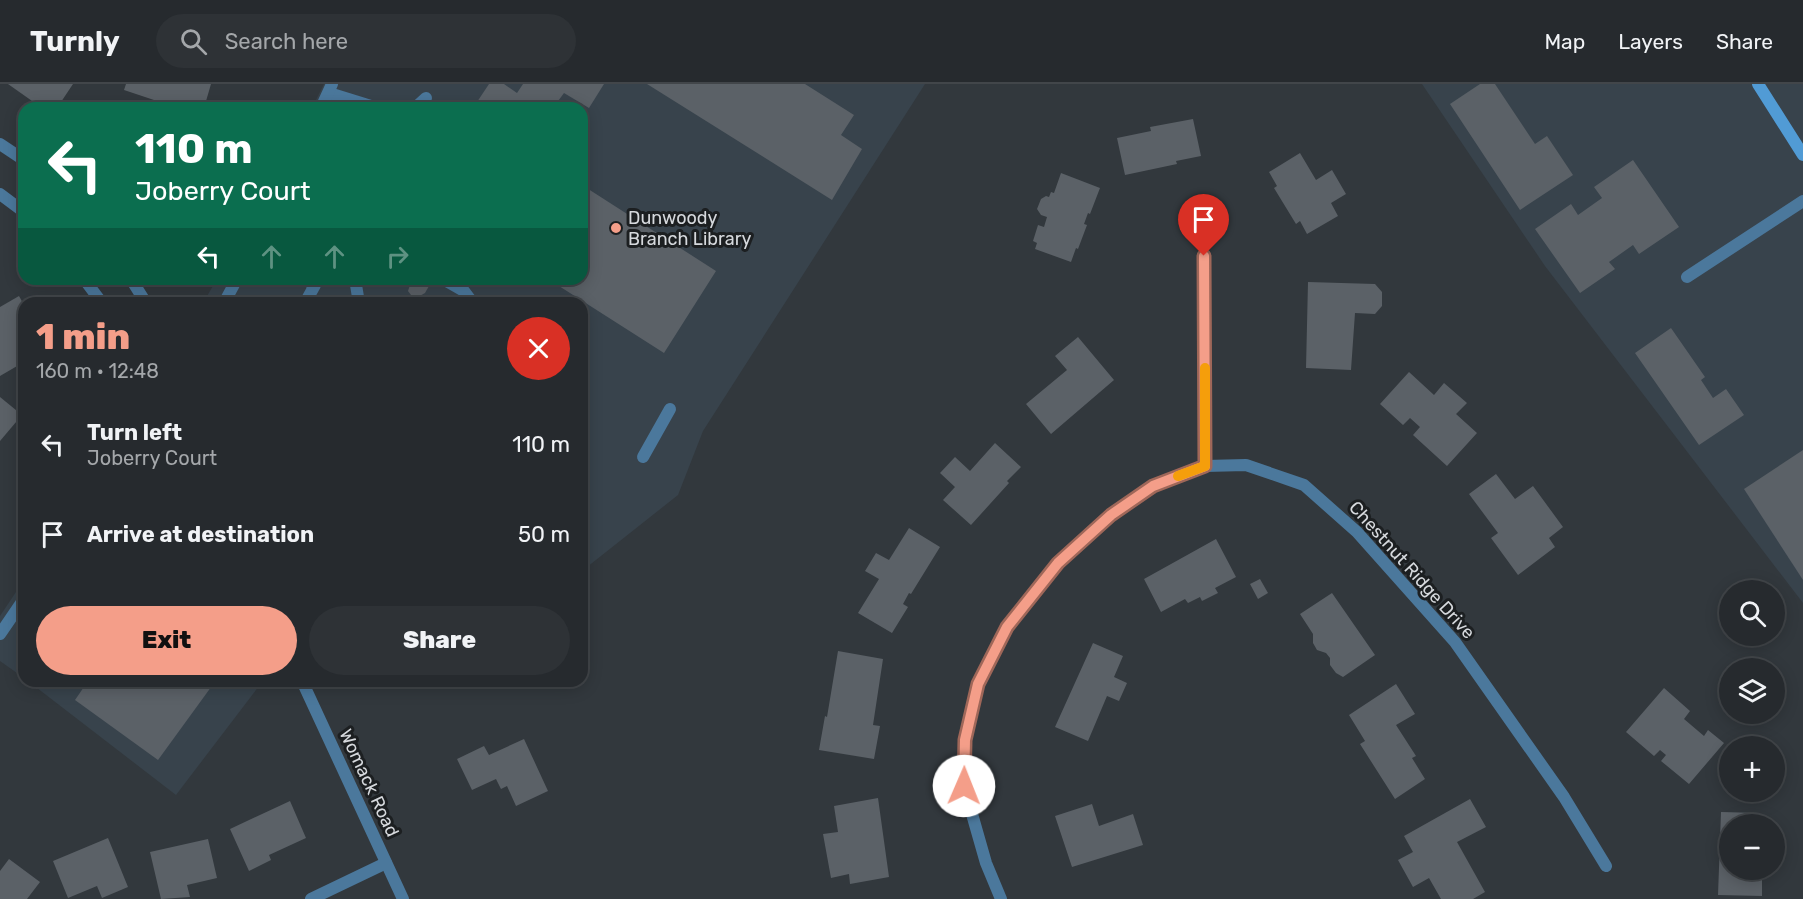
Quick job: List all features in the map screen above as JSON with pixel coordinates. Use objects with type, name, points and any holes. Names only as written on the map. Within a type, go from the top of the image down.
[{"type":"main road","points":[[1758,84],[1803,155]]},
{"type":"street","points":[[324,102],[331,88],[362,102]]},
{"type":"street","points":[[422,102],[426,98]]},
{"type":"street","points":[[0,144],[18,156]]},
{"type":"street","points":[[0,194],[18,208]]},
{"type":"street","points":[[1687,277],[1803,201]]},
{"type":"street","points":[[1204,256],[1205,466]]},
{"type":"street","points":[[454,285],[469,297]]},
{"type":"street","points":[[643,457],[670,409]]},
{"type":"street","name":"Chestnut Ridge Drive","points":[[1001,899],[986,863],[964,786],[965,740],[978,684],[1007,627],[1058,563],[1111,515],[1153,486],[1205,466],[1246,465],[1304,485],[1358,532],[1455,642],[1564,797],[1606,866]]},
{"type":"street","points":[[0,634],[18,608]]},
{"type":"street","name":"Womack Road","points":[[305,687],[403,899]]},
{"type":"street","points":[[311,899],[386,863]]},
{"type":"shaded area","points":[[324,84],[925,84],[703,431],[678,495],[588,566],[588,297],[206,297],[214,285],[588,285],[588,102],[315,102]]},
{"type":"shaded area","points":[[1422,84],[1803,84],[1803,603],[1545,266]]},
{"type":"shaded area","points":[[18,589],[18,674],[0,661],[0,616]]},
{"type":"shaded area","points":[[36,687],[258,687],[176,795]]},
{"type":"building","points":[[8,84],[73,84],[61,102],[34,102]]},
{"type":"building","points":[[126,84],[211,84],[206,102],[160,102],[124,90]]},
{"type":"building","points":[[489,84],[504,84],[517,93],[523,84],[604,84],[589,108],[588,102],[579,102],[564,93],[557,102],[477,102]]},
{"type":"building","name":"Dunwoody Branch Library","points":[[647,84],[805,84],[854,115],[841,135],[862,149],[832,200]]},
{"type":"building","points":[[1480,84],[1495,84],[1535,144],[1547,136],[1573,175],[1520,210],[1450,104]]},
{"type":"building","points":[[1193,119],[1201,156],[1176,161],[1177,164],[1125,175],[1117,138],[1151,131],[1150,127]]},
{"type":"building","points":[[1300,153],[1316,180],[1332,170],[1346,194],[1331,203],[1338,216],[1307,234],[1300,221],[1296,224],[1274,188],[1277,186],[1269,172]]},
{"type":"building","points":[[1633,160],[1679,227],[1639,254],[1633,245],[1609,262],[1615,269],[1580,293],[1535,229],[1571,204],[1578,215],[1602,198],[1594,187]]},
{"type":"building","points":[[1061,173],[1100,188],[1090,214],[1088,213],[1084,224],[1087,225],[1071,262],[1035,249],[1037,243],[1033,241],[1038,225],[1044,227],[1047,217],[1041,215],[1037,209],[1041,199],[1049,197],[1051,192],[1054,193]]},
{"type":"building","name":"Dunwoody Branch Library","points":[[588,189],[716,271],[664,353],[588,305],[588,297],[576,297],[557,285],[588,285]]},
{"type":"building","points":[[1308,282],[1375,284],[1382,292],[1382,306],[1375,314],[1355,313],[1351,370],[1306,368]]},
{"type":"building","points":[[410,285],[430,285],[425,293],[418,297],[411,295],[408,291]]},
{"type":"building","points":[[20,297],[18,366],[0,376],[0,307]]},
{"type":"building","points":[[1671,328],[1705,377],[1701,380],[1713,398],[1726,389],[1744,415],[1699,445],[1635,353]]},
{"type":"building","points":[[1078,337],[1114,380],[1051,434],[1026,404],[1067,370],[1055,356]]},
{"type":"building","points":[[1409,372],[1434,395],[1444,383],[1467,403],[1456,414],[1477,433],[1447,466],[1413,435],[1420,427],[1410,418],[1403,425],[1380,404]]},
{"type":"building","points":[[0,397],[18,412],[18,420],[0,441]]},
{"type":"building","points":[[995,443],[1021,467],[971,525],[943,500],[955,487],[940,473],[955,457],[970,471]]},
{"type":"building","points":[[1803,450],[1803,580],[1744,489]]},
{"type":"building","points":[[1496,474],[1515,499],[1533,486],[1563,527],[1549,538],[1555,547],[1518,575],[1491,538],[1498,533],[1469,494]]},
{"type":"building","points":[[909,528],[940,547],[911,594],[909,593],[903,604],[908,607],[892,633],[858,613],[879,579],[865,571],[876,553],[889,560]]},
{"type":"building","points":[[1216,539],[1236,577],[1215,588],[1218,593],[1202,601],[1200,597],[1188,603],[1185,599],[1161,612],[1144,579]]},
{"type":"building","points":[[1260,579],[1268,593],[1258,599],[1250,584]]},
{"type":"building","points":[[1332,593],[1375,655],[1343,677],[1336,673],[1330,665],[1330,658],[1326,653],[1317,650],[1313,643],[1313,634],[1300,614]]},
{"type":"building","points":[[1093,643],[1123,656],[1114,677],[1127,683],[1119,701],[1107,696],[1088,741],[1055,727]]},
{"type":"building","points":[[838,651],[883,659],[873,725],[880,726],[874,759],[819,750]]},
{"type":"building","points":[[1396,684],[1415,714],[1396,725],[1416,756],[1412,758],[1425,779],[1395,799],[1360,744],[1365,741],[1349,715]]},
{"type":"building","points":[[84,687],[211,687],[158,760],[75,700]]},
{"type":"building","points":[[1664,688],[1690,711],[1684,719],[1704,736],[1708,730],[1719,739],[1719,749],[1689,784],[1661,761],[1666,755],[1660,750],[1654,756],[1626,732]]},
{"type":"building","points":[[524,739],[548,791],[516,806],[507,786],[501,789],[496,779],[472,790],[457,759],[484,746],[489,755]]},
{"type":"building","points":[[878,798],[889,877],[850,884],[849,874],[831,878],[823,834],[838,832],[834,806]]},
{"type":"building","points":[[1470,799],[1486,827],[1457,842],[1485,892],[1473,899],[1441,899],[1429,878],[1413,887],[1398,860],[1413,852],[1404,836]]},
{"type":"building","points":[[290,801],[306,838],[269,855],[271,860],[249,871],[230,829]]},
{"type":"building","points":[[1092,804],[1099,826],[1133,814],[1143,845],[1072,867],[1055,816]]},
{"type":"building","points":[[1721,812],[1760,813],[1760,814],[1721,814]]},
{"type":"building","points":[[108,838],[128,887],[102,898],[97,886],[68,898],[53,861]]},
{"type":"building","points":[[208,839],[217,878],[187,885],[190,897],[161,899],[150,852]]},
{"type":"building","points":[[9,859],[40,882],[27,899],[0,899],[0,871]]},
{"type":"building","points":[[1719,867],[1719,880],[1762,880],[1762,896],[1718,895]]},
{"type":"slow traffic","points":[[1178,476],[1205,466],[1205,368]]},
{"type":"place","name":"Dunwoody Branch Library","points":[[616,228]]},
{"type":"route","points":[[964,786],[965,740],[978,684],[1007,627],[1058,563],[1111,515],[1153,486],[1205,466],[1204,256]]}]
